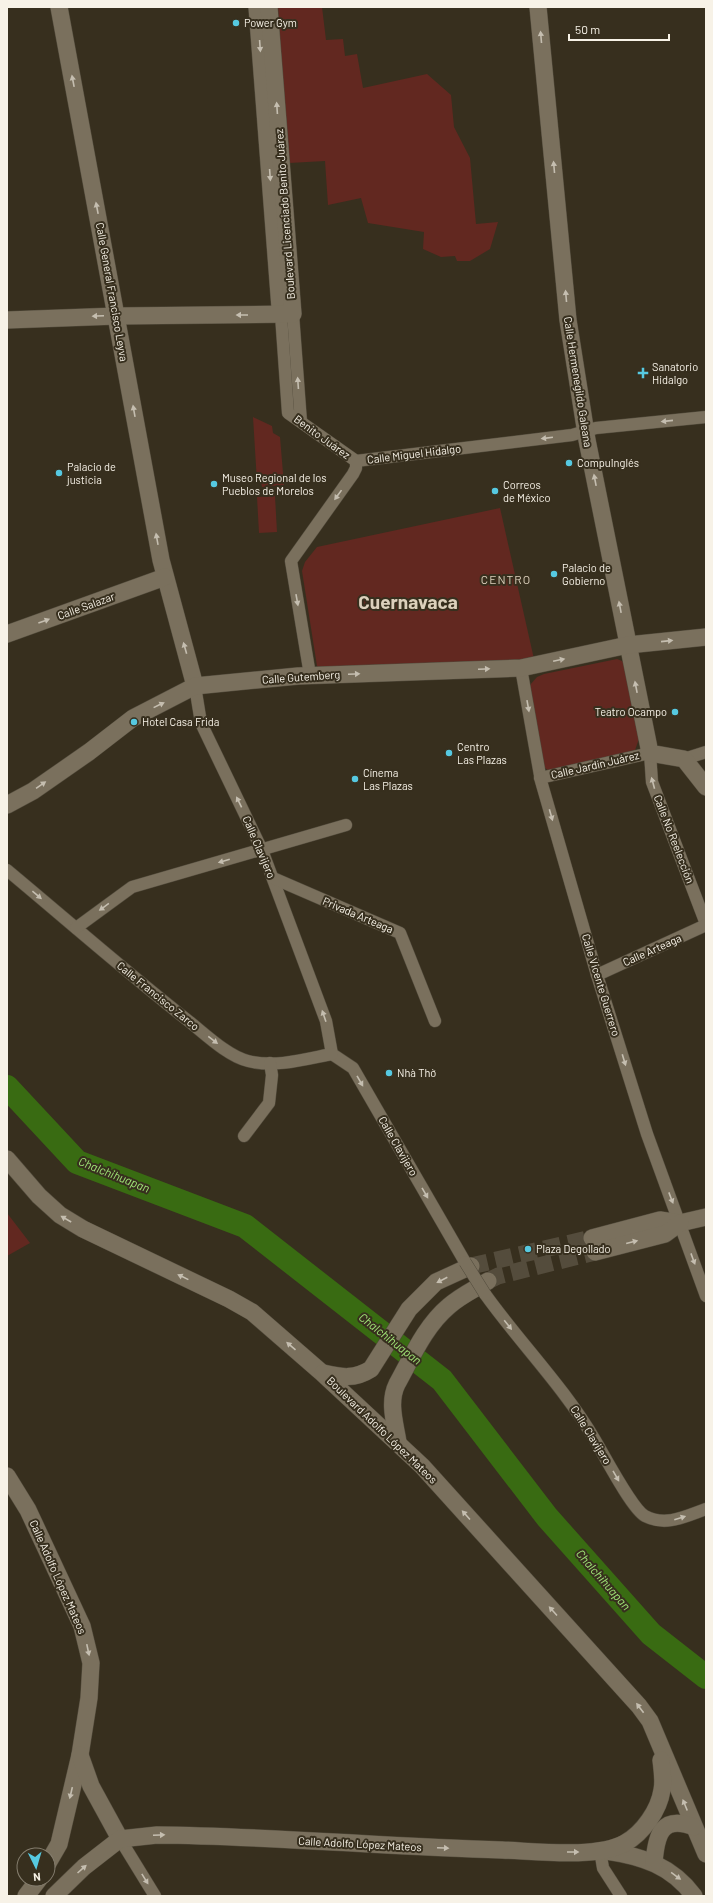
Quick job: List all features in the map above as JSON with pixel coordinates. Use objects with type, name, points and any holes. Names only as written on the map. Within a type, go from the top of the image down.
[{"type":"street","name":"Calle General Francisco Leyva","points":[[59,7],[165,577],[195,686]]},
{"type":"street","name":"Boulevard Licenciado Benito Juárez","points":[[257,7],[287,314],[301,422]]},
{"type":"street","name":"Boulevard Licenciado Benito Juárez","points":[[269,7],[287,314],[288,412]]},
{"type":"street","name":"Calle Hermenegildo Galeana","points":[[538,7],[568,320],[585,432],[650,753]]},
{"type":"street","points":[[7,320],[117,316],[287,314]]},
{"type":"street","name":"Benito Juárez","points":[[288,412],[356,461]]},
{"type":"street","name":"Calle Miguel Hidalgo","points":[[310,675],[291,561],[353,474],[356,468],[356,461],[572,435],[596,428],[706,417]]},
{"type":"street","name":"Calle Salazar","points":[[7,634],[165,577]]},
{"type":"street","name":"Calle Gutemberg","points":[[7,805],[33,791],[89,752],[133,718],[195,686],[310,675],[521,668],[628,645],[706,637]]},
{"type":"street","name":"Calle Vicente Guerrero","points":[[521,668],[540,778],[597,974],[647,1134],[706,1296]]},
{"type":"street","name":"Calle Clavijero","points":[[195,686],[201,724],[262,850],[326,1021],[332,1054],[353,1068],[468,1264],[580,1415],[623,1487],[643,1515],[652,1520],[663,1522],[674,1520],[706,1509]]},
{"type":"street","points":[[650,753],[684,759],[706,752]]},
{"type":"street","name":"Calle Jardín Juárez","points":[[540,778],[650,753]]},
{"type":"street","name":"Calle No Reelección","points":[[650,753],[652,782],[706,925]]},
{"type":"street","points":[[684,759],[706,787]]},
{"type":"street","points":[[76,928],[132,887],[346,825]]},
{"type":"street","name":"Calle Francisco Zarco","points":[[7,870],[132,976],[226,1050],[248,1061],[270,1063],[286,1062],[332,1054]]},
{"type":"street","name":"Privada Arteaga","points":[[273,878],[400,933],[435,1021]]},
{"type":"street","name":"Calle Arteaga","points":[[597,974],[706,925]]},
{"type":"street","points":[[244,1136],[269,1103],[272,1075],[270,1063]]},
{"type":"street","name":"Boulevard Adolfo López Mateos","points":[[7,1160],[39,1196],[60,1215],[83,1229],[229,1299],[252,1312],[398,1442],[422,1466],[639,1706],[650,1722],[706,1854]]},
{"type":"street","points":[[593,1245],[665,1234],[680,1223],[706,1217]]},
{"type":"street","points":[[320,1372],[342,1377],[353,1377],[362,1375],[371,1369],[409,1309],[436,1282],[468,1264]]},
{"type":"street","points":[[398,1442],[392,1407],[393,1392],[397,1384],[429,1328],[449,1306],[486,1287]]},
{"type":"street","name":"Calle Adolfo López Mateos","points":[[7,1476],[28,1510],[62,1581],[84,1633],[91,1663],[89,1698],[80,1755],[59,1844],[56,1849]]},
{"type":"street","name":"Calle Adolfo López Mateos","points":[[80,1755],[91,1786],[120,1839],[156,1835],[191,1835],[453,1849],[577,1853],[600,1850],[624,1844],[636,1835],[648,1822],[662,1790],[659,1742]]},
{"type":"street","points":[[654,1863],[657,1837],[664,1828],[674,1823],[686,1824],[694,1827]]},
{"type":"street","points":[[54,1896],[84,1867],[120,1839],[155,1896]]},
{"type":"street","points":[[600,1850],[603,1868],[621,1896]]},
{"type":"street","name":"Calle Adolfo López Mateos","points":[[600,1850],[629,1854],[654,1863],[683,1882],[694,1896]]},
{"type":"street","points":[[26,1896],[33,1887]]},
{"type":"shaded area","points":[[278,7],[322,7],[326,40],[343,39],[345,56],[357,54],[363,88],[427,74],[451,95],[454,127],[470,158],[476,224],[498,222],[490,249],[470,261],[457,261],[455,256],[441,257],[423,249],[424,232],[368,223],[361,198],[328,205],[325,161],[289,163],[281,72]]},
{"type":"shaded area","points":[[253,417],[272,426],[273,433],[280,437],[284,485],[262,487],[261,482],[257,482]]},
{"type":"shaded area","points":[[275,496],[277,532],[259,533],[257,497]]},
{"type":"shaded area","points":[[500,508],[534,659],[321,670],[317,666],[302,571],[305,562],[317,547]]},
{"type":"shaded area","points":[[617,659],[626,665],[640,736],[634,753],[550,772],[544,767],[530,685],[537,677],[544,674]]},
{"type":"shaded area","points":[[7,1213],[30,1243],[7,1256]]},
{"type":"waterway","name":"Chalchihuapan","points":[[7,1087],[77,1162],[245,1226],[442,1380],[547,1517],[651,1634],[706,1677]]},
{"type":"tunnel","points":[[471,1266],[592,1238]]},
{"type":"tunnel","points":[[488,1281],[498,1276],[595,1252]]},
{"type":"place","name":"Power Gym","points":[[236,23]]},
{"type":"place","name":"Sanatorio Hidalgo","points":[[643,373]]},
{"type":"place","name":"CompuInglés","points":[[569,463]]},
{"type":"place","name":"Palacio de justicia","points":[[59,473]]},
{"type":"place","name":"Museo Regional de los Pueblos de Morelos","points":[[214,484]]},
{"type":"place","name":"Correos de México","points":[[495,491]]},
{"type":"place","name":"Palacio de Gobierno","points":[[554,574]]},
{"type":"place","name":"Teatro Ocampo","points":[[675,712]]},
{"type":"place","name":"Hotel Casa Frida","points":[[134,722]]},
{"type":"place","name":"Centro Las Plazas","points":[[449,753]]},
{"type":"place","name":"Cínema Las Plazas","points":[[355,779]]},
{"type":"place","name":"Nhà Thờ","points":[[389,1073]]},
{"type":"place","name":"Plaza Degollado","points":[[528,1249]]},
{"type":"district","name":"CENTRO","points":[[506,580]]},
{"type":"district","name":"Cuernavaca","points":[[408,602]]}]
